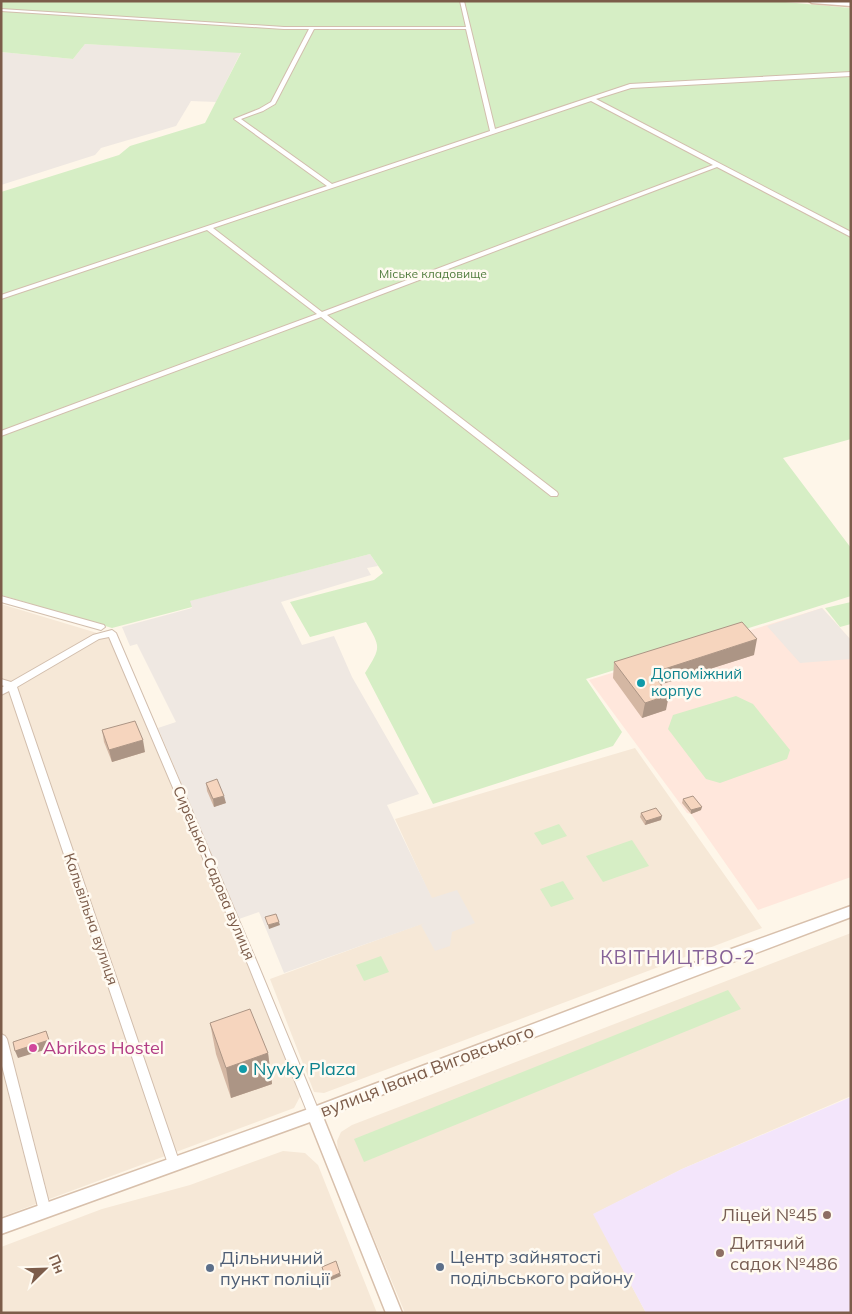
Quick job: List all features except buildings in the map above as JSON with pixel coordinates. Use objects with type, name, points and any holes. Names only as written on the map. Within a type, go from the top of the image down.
[{"type":"main road","points":[[812,1],[851,4]]},
{"type":"main road","name":"вулиця Івана Виговського","points":[[1,1227],[314,1114],[851,911]]},
{"type":"main road","points":[[314,1114],[394,1313]]},
{"type":"street","points":[[462,1],[493,133]]},
{"type":"street","points":[[1,10],[312,28],[468,28]]},
{"type":"street","points":[[312,28],[274,102],[261,110],[237,119],[332,187]]},
{"type":"street","points":[[1,297],[593,100],[630,86],[851,74]]},
{"type":"street","points":[[593,100],[851,235]]},
{"type":"street","points":[[1,434],[718,165]]},
{"type":"street","points":[[210,228],[554,494]]},
{"type":"street","points":[[1,599],[100,627]]},
{"type":"street","name":"Сирецько-Садова вулиця","points":[[6,684],[96,636],[112,633],[254,967],[314,1114]]},
{"type":"street","points":[[1,692],[6,684]]},
{"type":"street","name":"Кальвільна вулиця","points":[[6,684],[174,1164]]},
{"type":"street","points":[[1,1039],[45,1211]]},
{"type":"shaded area","points":[[85,44],[241,52],[216,102],[191,101],[176,126],[101,148],[95,155],[1,185],[1,52],[73,59]]},
{"type":"shaded area","points":[[370,554],[378,566],[367,568],[371,575],[281,602],[302,645],[334,636],[352,677],[419,794],[387,805],[432,898],[457,890],[475,923],[452,932],[450,946],[435,951],[421,925],[425,923],[284,973],[259,912],[239,919],[158,728],[176,722],[137,644],[130,646],[122,627],[192,608],[189,601]]},
{"type":"shaded area","points":[[1,604],[107,636],[114,645],[302,1093],[294,1108],[1,1217]]},
{"type":"shaded area","points":[[822,608],[851,640],[851,877],[758,910],[691,814],[687,813],[589,680]]},
{"type":"shaded area","points":[[822,608],[851,640],[851,659],[800,663],[767,626]]},
{"type":"shaded area","points":[[635,748],[762,928],[324,1093],[314,1092],[270,979],[440,917],[395,819]]},
{"type":"shaded area","points":[[851,933],[851,1096],[682,1169],[594,1214],[646,1313],[405,1313],[338,1152],[337,1141],[341,1132],[352,1125]]},
{"type":"shaded area","name":"Дитячий садок №486","points":[[851,1097],[851,1313],[646,1313],[593,1214],[682,1169]]},
{"type":"shaded area","points":[[283,1151],[305,1153],[318,1165],[377,1313],[1,1313],[1,1247],[102,1209],[190,1185]]},
{"type":"green space","name":"Міське кладовище","points":[[1,1],[774,1],[851,8],[851,439],[783,458],[851,548],[851,596],[586,679],[622,732],[613,746],[433,804],[365,673],[374,658],[377,648],[374,637],[366,622],[310,637],[290,602],[374,580],[383,573],[370,554],[190,601],[192,607],[112,628],[1,595],[1,192],[119,155],[130,146],[205,123],[241,53],[85,44],[73,59],[1,52]]},
{"type":"green space","points":[[851,602],[851,624],[840,627],[825,608]]},
{"type":"green space","points":[[736,696],[753,704],[790,750],[787,759],[720,783],[706,779],[668,729],[673,715]]},
{"type":"green space","points":[[559,824],[567,836],[542,845],[534,833]]},
{"type":"green space","points":[[632,840],[649,866],[603,882],[586,856]]},
{"type":"green space","points":[[563,881],[574,899],[551,907],[540,889]]},
{"type":"green space","points":[[381,956],[389,972],[364,981],[356,965]]},
{"type":"green space","points":[[728,990],[741,1009],[364,1162],[354,1139]]},
{"type":"place","name":"Допоміжний корпус","points":[[641,683]]},
{"type":"place","name":"Abrikos Hostel","points":[[33,1048]]},
{"type":"place","name":"Nyvky Plaza","points":[[243,1069]]},
{"type":"place","name":"Ліцей №45","points":[[827,1215]]},
{"type":"place","name":"Дитячий садок №486","points":[[720,1253]]},
{"type":"place","name":"Центр зайнятості подільського району","points":[[440,1267]]},
{"type":"place","name":"Дільничний пункт поліції","points":[[210,1268]]},
{"type":"district","name":"КВІТНИЦТВО-2","points":[[678,957]]}]
